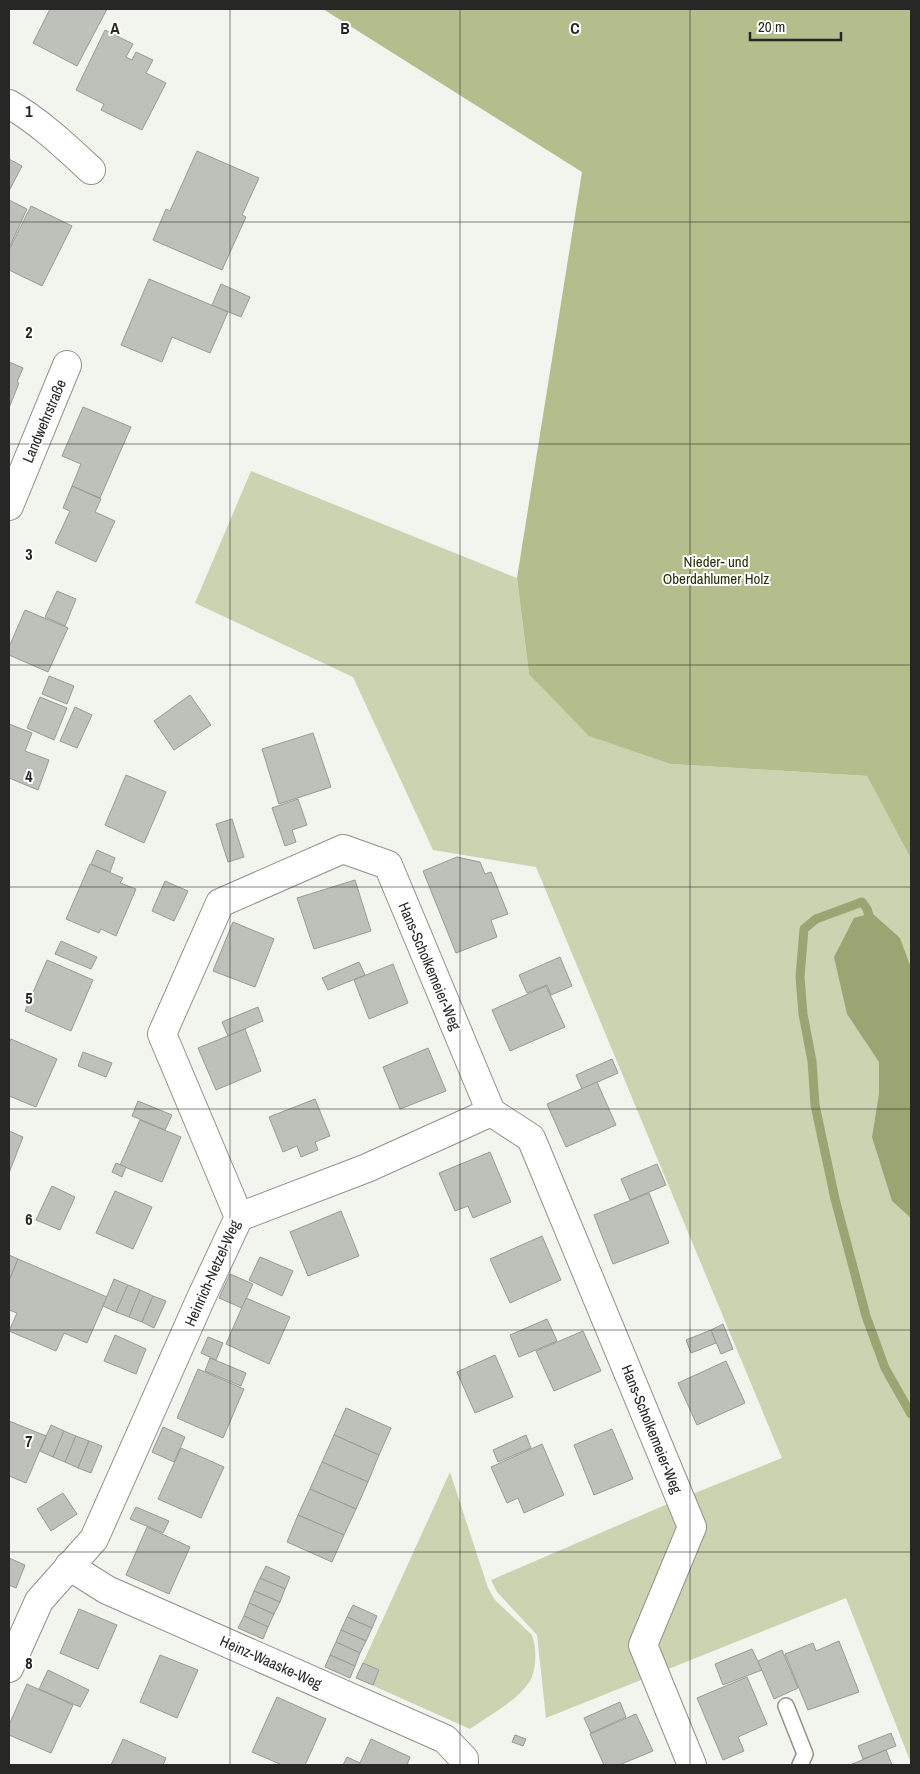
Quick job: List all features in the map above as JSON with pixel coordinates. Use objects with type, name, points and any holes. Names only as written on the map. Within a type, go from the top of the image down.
[{"type":"street","points":[[9,104],[52,135],[91,170]]},
{"type":"street","name":"Landwehrstraße","points":[[9,506],[67,365]]},
{"type":"street","name":"Hans-Scholkemeier-Weg","points":[[343,849],[388,865],[491,1112],[531,1138],[692,1527],[643,1645],[692,1765]]},
{"type":"street","name":"Heinrich-Netzel-Weg","points":[[9,1668],[39,1601],[94,1539],[200,1298],[239,1217],[162,1034],[220,903],[343,849]]},
{"type":"street","points":[[239,1217],[368,1168],[491,1112]]},
{"type":"street","name":"Heinz-Waaske-Weg","points":[[69,1566],[107,1590],[445,1739],[464,1760],[464,1765]]},
{"type":"lane","points":[[786,1706],[805,1754],[800,1765]]},
{"type":"shaded area","points":[[251,471],[517,578],[529,674],[671,764],[867,776],[911,859],[911,1763],[846,1598],[546,1718],[537,1635],[497,1592],[491,1580],[670,1503],[782,1458],[536,867],[433,850],[353,677],[195,603]]},
{"type":"shaded area","points":[[872,913],[900,938],[911,968],[911,1218],[892,1201],[872,1137],[879,1094],[879,1062],[847,1014],[834,957],[854,918]]},
{"type":"shaded area","points":[[450,1472],[488,1588],[495,1600],[532,1635],[534,1640],[535,1667],[531,1679],[523,1691],[509,1703],[470,1729],[356,1678]]},
{"type":"green space","name":"Nieder- und Oberdahlumer Holz","points":[[323,9],[911,9],[911,859],[867,776],[671,764],[589,736],[529,674],[517,578],[582,172]]},
{"type":"building","points":[[50,9],[107,9],[77,66],[33,43]]},
{"type":"building","points":[[105,30],[133,44],[126,57],[132,60],[136,52],[153,60],[146,73],[166,83],[142,130],[101,110],[104,104],[76,90]]},
{"type":"building","points":[[197,151],[259,178],[242,215],[246,217],[222,270],[153,240],[166,209],[170,211]]},
{"type":"building","points":[[9,159],[22,166],[9,191]]},
{"type":"building","points":[[9,200],[27,209],[9,248]]},
{"type":"building","points":[[31,206],[72,226],[42,286],[9,270],[9,250]]},
{"type":"building","points":[[149,279],[228,312],[210,353],[172,337],[162,362],[121,345]]},
{"type":"building","points":[[221,284],[250,297],[241,317],[212,305]]},
{"type":"building","points":[[9,362],[23,368],[9,408]]},
{"type":"building","points":[[83,407],[131,427],[100,498],[72,486],[81,464],[62,456]]},
{"type":"building","points":[[72,486],[101,499],[95,512],[115,521],[96,562],[55,543],[70,511],[63,508]]},
{"type":"building","points":[[57,591],[76,599],[65,626],[45,617]]},
{"type":"building","points":[[25,610],[68,628],[48,672],[9,655],[9,647]]},
{"type":"building","points":[[49,676],[74,686],[67,704],[42,694]]},
{"type":"building","points":[[190,695],[211,725],[174,750],[154,721]]},
{"type":"building","points":[[40,697],[67,708],[54,740],[27,728]]},
{"type":"building","points":[[75,707],[92,715],[77,748],[60,741]]},
{"type":"building","points":[[9,724],[32,733],[25,751],[49,760],[38,790],[9,778]]},
{"type":"building","points":[[313,733],[331,787],[279,804],[262,749]]},
{"type":"building","points":[[126,775],[166,792],[144,843],[105,825]]},
{"type":"building","points":[[298,799],[307,825],[292,830],[296,842],[285,846],[272,808]]},
{"type":"building","points":[[232,819],[244,857],[228,862],[216,824]]},
{"type":"building","points":[[97,850],[115,858],[110,872],[91,864]]},
{"type":"building","points":[[457,857],[480,862],[485,874],[491,872],[508,914],[491,920],[497,937],[456,953],[423,871]]},
{"type":"building","points":[[90,864],[123,878],[120,883],[136,889],[116,936],[101,929],[99,933],[66,919]]},
{"type":"building","points":[[355,880],[371,931],[314,949],[297,898]]},
{"type":"building","points":[[165,881],[188,891],[174,921],[152,911]]},
{"type":"building","points":[[233,922],[274,939],[255,987],[213,971]]},
{"type":"building","points":[[61,941],[97,957],[91,969],[55,954]]},
{"type":"building","points":[[560,957],[572,986],[551,995],[547,985],[527,993],[519,975]]},
{"type":"building","points":[[47,960],[93,980],[71,1031],[25,1011]]},
{"type":"building","points":[[359,962],[365,975],[328,990],[322,978]]},
{"type":"building","points":[[393,964],[408,1003],[369,1019],[354,980]]},
{"type":"building","points":[[546,986],[565,1027],[510,1051],[492,1010]]},
{"type":"building","points":[[258,1007],[263,1021],[228,1036],[222,1022]]},
{"type":"building","points":[[245,1029],[261,1071],[216,1090],[198,1048]]},
{"type":"building","points":[[11,1039],[57,1059],[36,1107],[9,1096],[9,1044]]},
{"type":"building","points":[[428,1048],[446,1091],[400,1109],[383,1067]]},
{"type":"building","points":[[83,1052],[112,1063],[106,1077],[78,1066]]},
{"type":"building","points":[[612,1059],[618,1073],[582,1089],[576,1075]]},
{"type":"building","points":[[597,1082],[616,1125],[566,1147],[547,1104]]},
{"type":"building","points":[[315,1099],[330,1136],[315,1142],[318,1150],[301,1157],[297,1146],[283,1152],[269,1117]]},
{"type":"building","points":[[138,1101],[172,1115],[165,1130],[132,1116]]},
{"type":"building","points":[[140,1120],[181,1137],[162,1182],[120,1165]]},
{"type":"building","points":[[9,1131],[23,1137],[9,1173]]},
{"type":"building","points":[[490,1152],[511,1202],[473,1218],[468,1206],[455,1211],[439,1173]]},
{"type":"building","points":[[116,1163],[126,1167],[122,1177],[112,1172]]},
{"type":"building","points":[[657,1164],[666,1185],[630,1200],[621,1179]]},
{"type":"building","points":[[52,1186],[75,1197],[60,1230],[36,1220]]},
{"type":"building","points":[[115,1191],[152,1207],[133,1249],[96,1233]]},
{"type":"building","points":[[649,1193],[669,1243],[613,1264],[594,1215]]},
{"type":"building","points":[[341,1211],[359,1256],[308,1276],[290,1232]]},
{"type":"building","points":[[542,1236],[561,1280],[510,1303],[490,1259]]},
{"type":"building","points":[[9,1255],[18,1259],[9,1281]]},
{"type":"building","points":[[260,1257],[293,1271],[282,1296],[249,1280]]},
{"type":"building","points":[[18,1259],[107,1297],[87,1343],[64,1333],[56,1351],[9,1331],[17,1313],[9,1310],[9,1281]]},
{"type":"building","points":[[230,1274],[253,1284],[242,1308],[219,1298]]},
{"type":"building","points":[[114,1279],[128,1285],[116,1312],[103,1306]]},
{"type":"building","points":[[128,1285],[140,1290],[129,1317],[116,1312]]},
{"type":"building","points":[[140,1290],[153,1296],[142,1322],[129,1317]]},
{"type":"building","points":[[153,1296],[166,1301],[154,1328],[142,1322]]},
{"type":"building","points":[[246,1298],[290,1317],[269,1364],[226,1344]]},
{"type":"building","points":[[547,1319],[557,1341],[519,1357],[510,1335]]},
{"type":"building","points":[[723,1324],[733,1349],[721,1354],[711,1330]]},
{"type":"building","points":[[711,1330],[716,1343],[691,1353],[686,1340]]},
{"type":"building","points":[[583,1331],[601,1371],[554,1391],[536,1351]]},
{"type":"building","points":[[115,1335],[146,1349],[136,1374],[104,1361]]},
{"type":"building","points":[[208,1337],[223,1343],[216,1360],[201,1353]]},
{"type":"building","points":[[495,1355],[513,1397],[475,1413],[457,1372]]},
{"type":"building","points":[[210,1358],[246,1373],[241,1386],[205,1371]]},
{"type":"building","points":[[726,1361],[745,1403],[697,1425],[678,1383]]},
{"type":"building","points":[[198,1369],[244,1389],[223,1438],[177,1418]]},
{"type":"building","points":[[346,1408],[391,1428],[379,1455],[334,1435]]},
{"type":"building","points":[[9,1421],[46,1436],[26,1483],[9,1476]]},
{"type":"building","points":[[51,1425],[64,1431],[53,1457],[40,1451]]},
{"type":"building","points":[[163,1427],[185,1437],[174,1462],[152,1452]]},
{"type":"building","points":[[612,1429],[633,1479],[594,1495],[574,1445]]},
{"type":"building","points":[[64,1431],[76,1436],[65,1462],[53,1457]]},
{"type":"building","points":[[334,1435],[379,1455],[368,1482],[322,1462]]},
{"type":"building","points":[[526,1435],[531,1448],[498,1462],[493,1450]]},
{"type":"building","points":[[76,1436],[89,1441],[78,1468],[65,1462]]},
{"type":"building","points":[[89,1441],[102,1446],[91,1473],[78,1468]]},
{"type":"building","points":[[542,1444],[564,1495],[524,1513],[518,1498],[507,1503],[491,1467]]},
{"type":"building","points":[[181,1448],[224,1467],[201,1518],[158,1499]]},
{"type":"building","points":[[322,1462],[368,1482],[356,1509],[310,1489]]},
{"type":"building","points":[[310,1489],[356,1509],[344,1535],[298,1515]]},
{"type":"building","points":[[63,1493],[77,1514],[51,1531],[37,1509]]},
{"type":"building","points":[[136,1507],[169,1521],[163,1533],[130,1519]]},
{"type":"building","points":[[298,1515],[344,1535],[332,1562],[287,1542]]},
{"type":"building","points":[[147,1527],[190,1547],[169,1594],[126,1575]]},
{"type":"building","points":[[9,1558],[25,1565],[16,1588],[9,1585]]},
{"type":"building","points":[[266,1566],[290,1577],[285,1589],[260,1578]]},
{"type":"building","points":[[260,1578],[285,1589],[280,1602],[254,1591]]},
{"type":"building","points":[[254,1591],[280,1602],[274,1614],[249,1603]]},
{"type":"building","points":[[249,1603],[274,1614],[268,1627],[244,1616]]},
{"type":"building","points":[[353,1605],[377,1616],[372,1628],[347,1617]]},
{"type":"building","points":[[79,1609],[117,1625],[98,1669],[60,1653]]},
{"type":"building","points":[[244,1616],[268,1627],[263,1639],[238,1628]]},
{"type":"building","points":[[347,1617],[372,1628],[366,1641],[341,1630]]},
{"type":"building","points":[[341,1630],[366,1641],[360,1653],[336,1642]]},
{"type":"building","points":[[839,1641],[859,1692],[808,1710],[785,1654],[813,1643],[816,1651]]},
{"type":"building","points":[[336,1642],[360,1653],[355,1666],[330,1655]]},
{"type":"building","points":[[752,1649],[762,1670],[723,1685],[715,1664]]},
{"type":"building","points":[[782,1650],[798,1688],[774,1699],[758,1661]]},
{"type":"building","points":[[160,1655],[198,1670],[177,1718],[140,1702]]},
{"type":"building","points":[[330,1655],[355,1666],[350,1678],[325,1667]]},
{"type":"building","points":[[363,1663],[379,1670],[373,1685],[356,1678]]},
{"type":"building","points":[[48,1670],[89,1690],[80,1707],[39,1689]]},
{"type":"building","points":[[747,1677],[767,1724],[738,1737],[744,1751],[723,1760],[697,1698]]},
{"type":"building","points":[[27,1684],[73,1705],[51,1753],[9,1735],[9,1725]]},
{"type":"building","points":[[277,1697],[326,1719],[305,1765],[282,1765],[252,1752]]},
{"type":"building","points":[[620,1702],[626,1717],[591,1733],[584,1718]]},
{"type":"building","points":[[636,1714],[653,1751],[619,1765],[604,1765],[590,1734]]},
{"type":"building","points":[[891,1733],[896,1746],[863,1759],[858,1746]]},
{"type":"building","points":[[515,1735],[526,1739],[523,1746],[512,1742]]},
{"type":"building","points":[[123,1739],[166,1758],[163,1765],[111,1765]]},
{"type":"building","points":[[371,1739],[410,1757],[407,1765],[359,1765]]},
{"type":"building","points":[[886,1750],[892,1765],[850,1765]]},
{"type":"building","points":[[347,1757],[360,1763],[359,1765],[343,1765]]},
{"type":"waterway","points":[[872,925],[867,909],[862,902],[816,919],[804,929],[800,977],[803,1014],[812,1061],[815,1105],[835,1199],[866,1316],[885,1368],[911,1414]]}]
